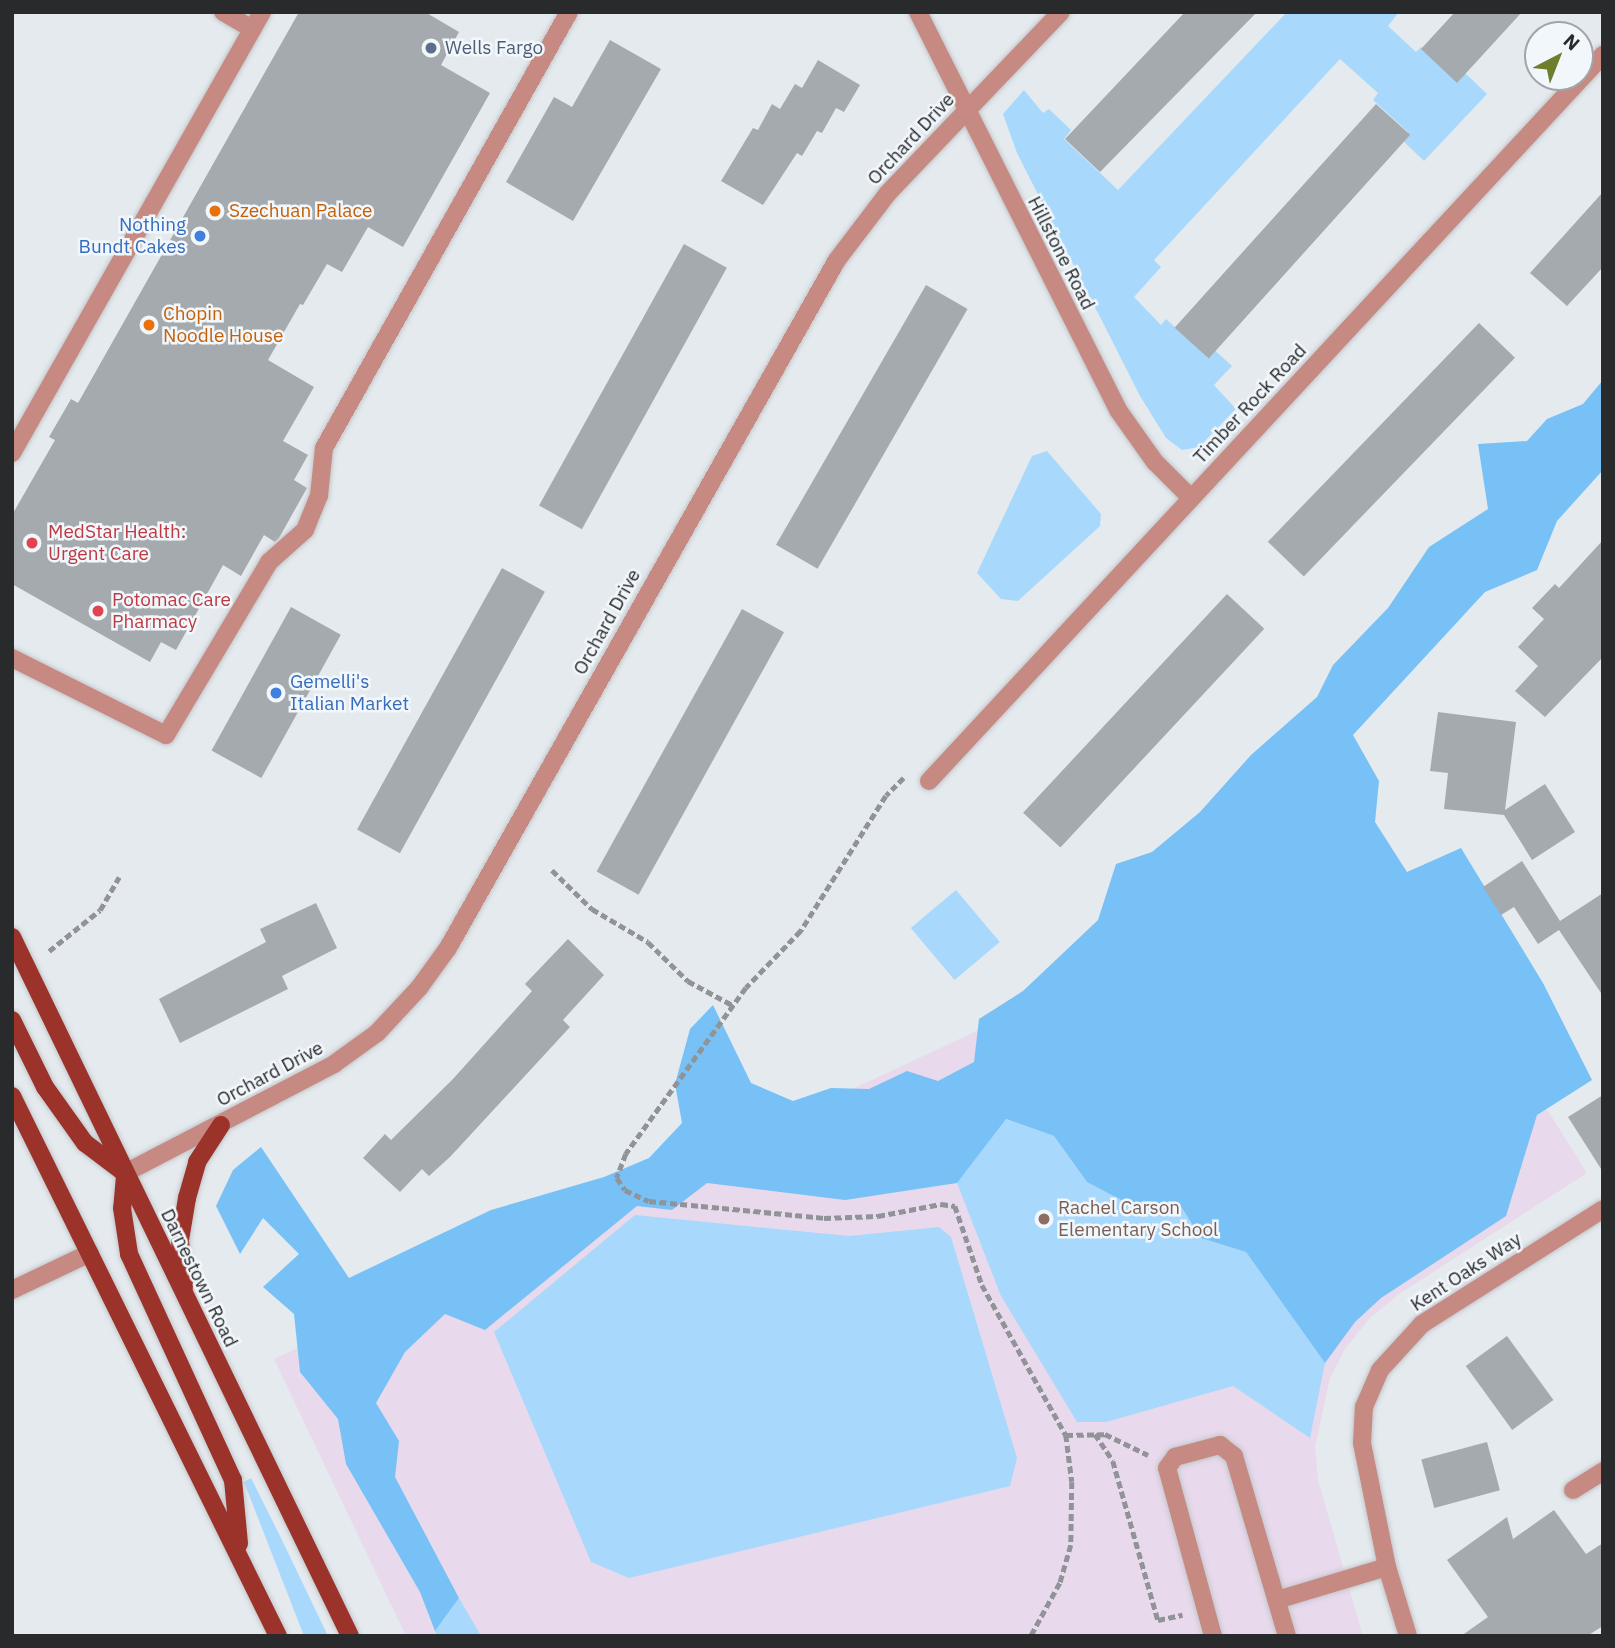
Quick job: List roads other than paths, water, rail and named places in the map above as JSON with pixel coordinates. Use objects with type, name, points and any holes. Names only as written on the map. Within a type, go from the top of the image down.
[{"type":"main road","name":"Darnestown Road","points":[[12,937],[350,1636]]},
{"type":"main road","points":[[12,1020],[45,1087],[85,1143],[125,1172],[122,1208],[129,1254],[233,1480],[240,1558]]},
{"type":"main road","points":[[12,1096],[278,1636]]},
{"type":"main road","points":[[185,1297],[180,1240],[187,1199],[197,1162],[221,1125]]},
{"type":"street","points":[[223,12],[252,29]]},
{"type":"street","points":[[12,453],[262,12]]},
{"type":"street","points":[[12,658],[166,736],[269,562],[305,530],[319,496],[324,448],[569,12]]},
{"type":"street","name":"Hillstone Road","points":[[918,12],[1118,410],[1155,462],[1191,498]]},
{"type":"street","name":"Orchard Drive","points":[[125,1172],[221,1125],[358,1047],[393,1018],[435,968],[837,260],[888,193],[1061,12]]},
{"type":"street","name":"Timber Rock Road","points":[[929,781],[1603,55]]},
{"type":"street","name":"Kent Oaks Way","points":[[1408,1636],[1388,1567],[1362,1443],[1364,1407],[1380,1370],[1422,1324],[1603,1209]]},
{"type":"street","points":[[12,1290],[90,1253]]},
{"type":"street","points":[[1213,1636],[1167,1474],[1168,1464],[1175,1457],[1215,1445],[1231,1451],[1287,1636]]},
{"type":"street","points":[[1573,1490],[1603,1471]]},
{"type":"street","points":[[1277,1600],[1388,1567]]},
{"type":"place","name":"Wells Fargo","points":[[431,48]]},
{"type":"place","name":"Szechuan Palace","points":[[215,211]]},
{"type":"place","name":"Nothing Bundt Cakes","points":[[200,236]]},
{"type":"place","name":"Chopin Noodle House","points":[[149,325]]},
{"type":"place","name":"MedStar Health: Urgent Care","points":[[32,543]]},
{"type":"place","name":"Potomac Care Pharmacy","points":[[98,611]]},
{"type":"place","name":"Gemelli's Italian Market","points":[[276,693]]},
{"type":"place","name":"Rachel Carson Elementary School","points":[[1044,1219]]}]
